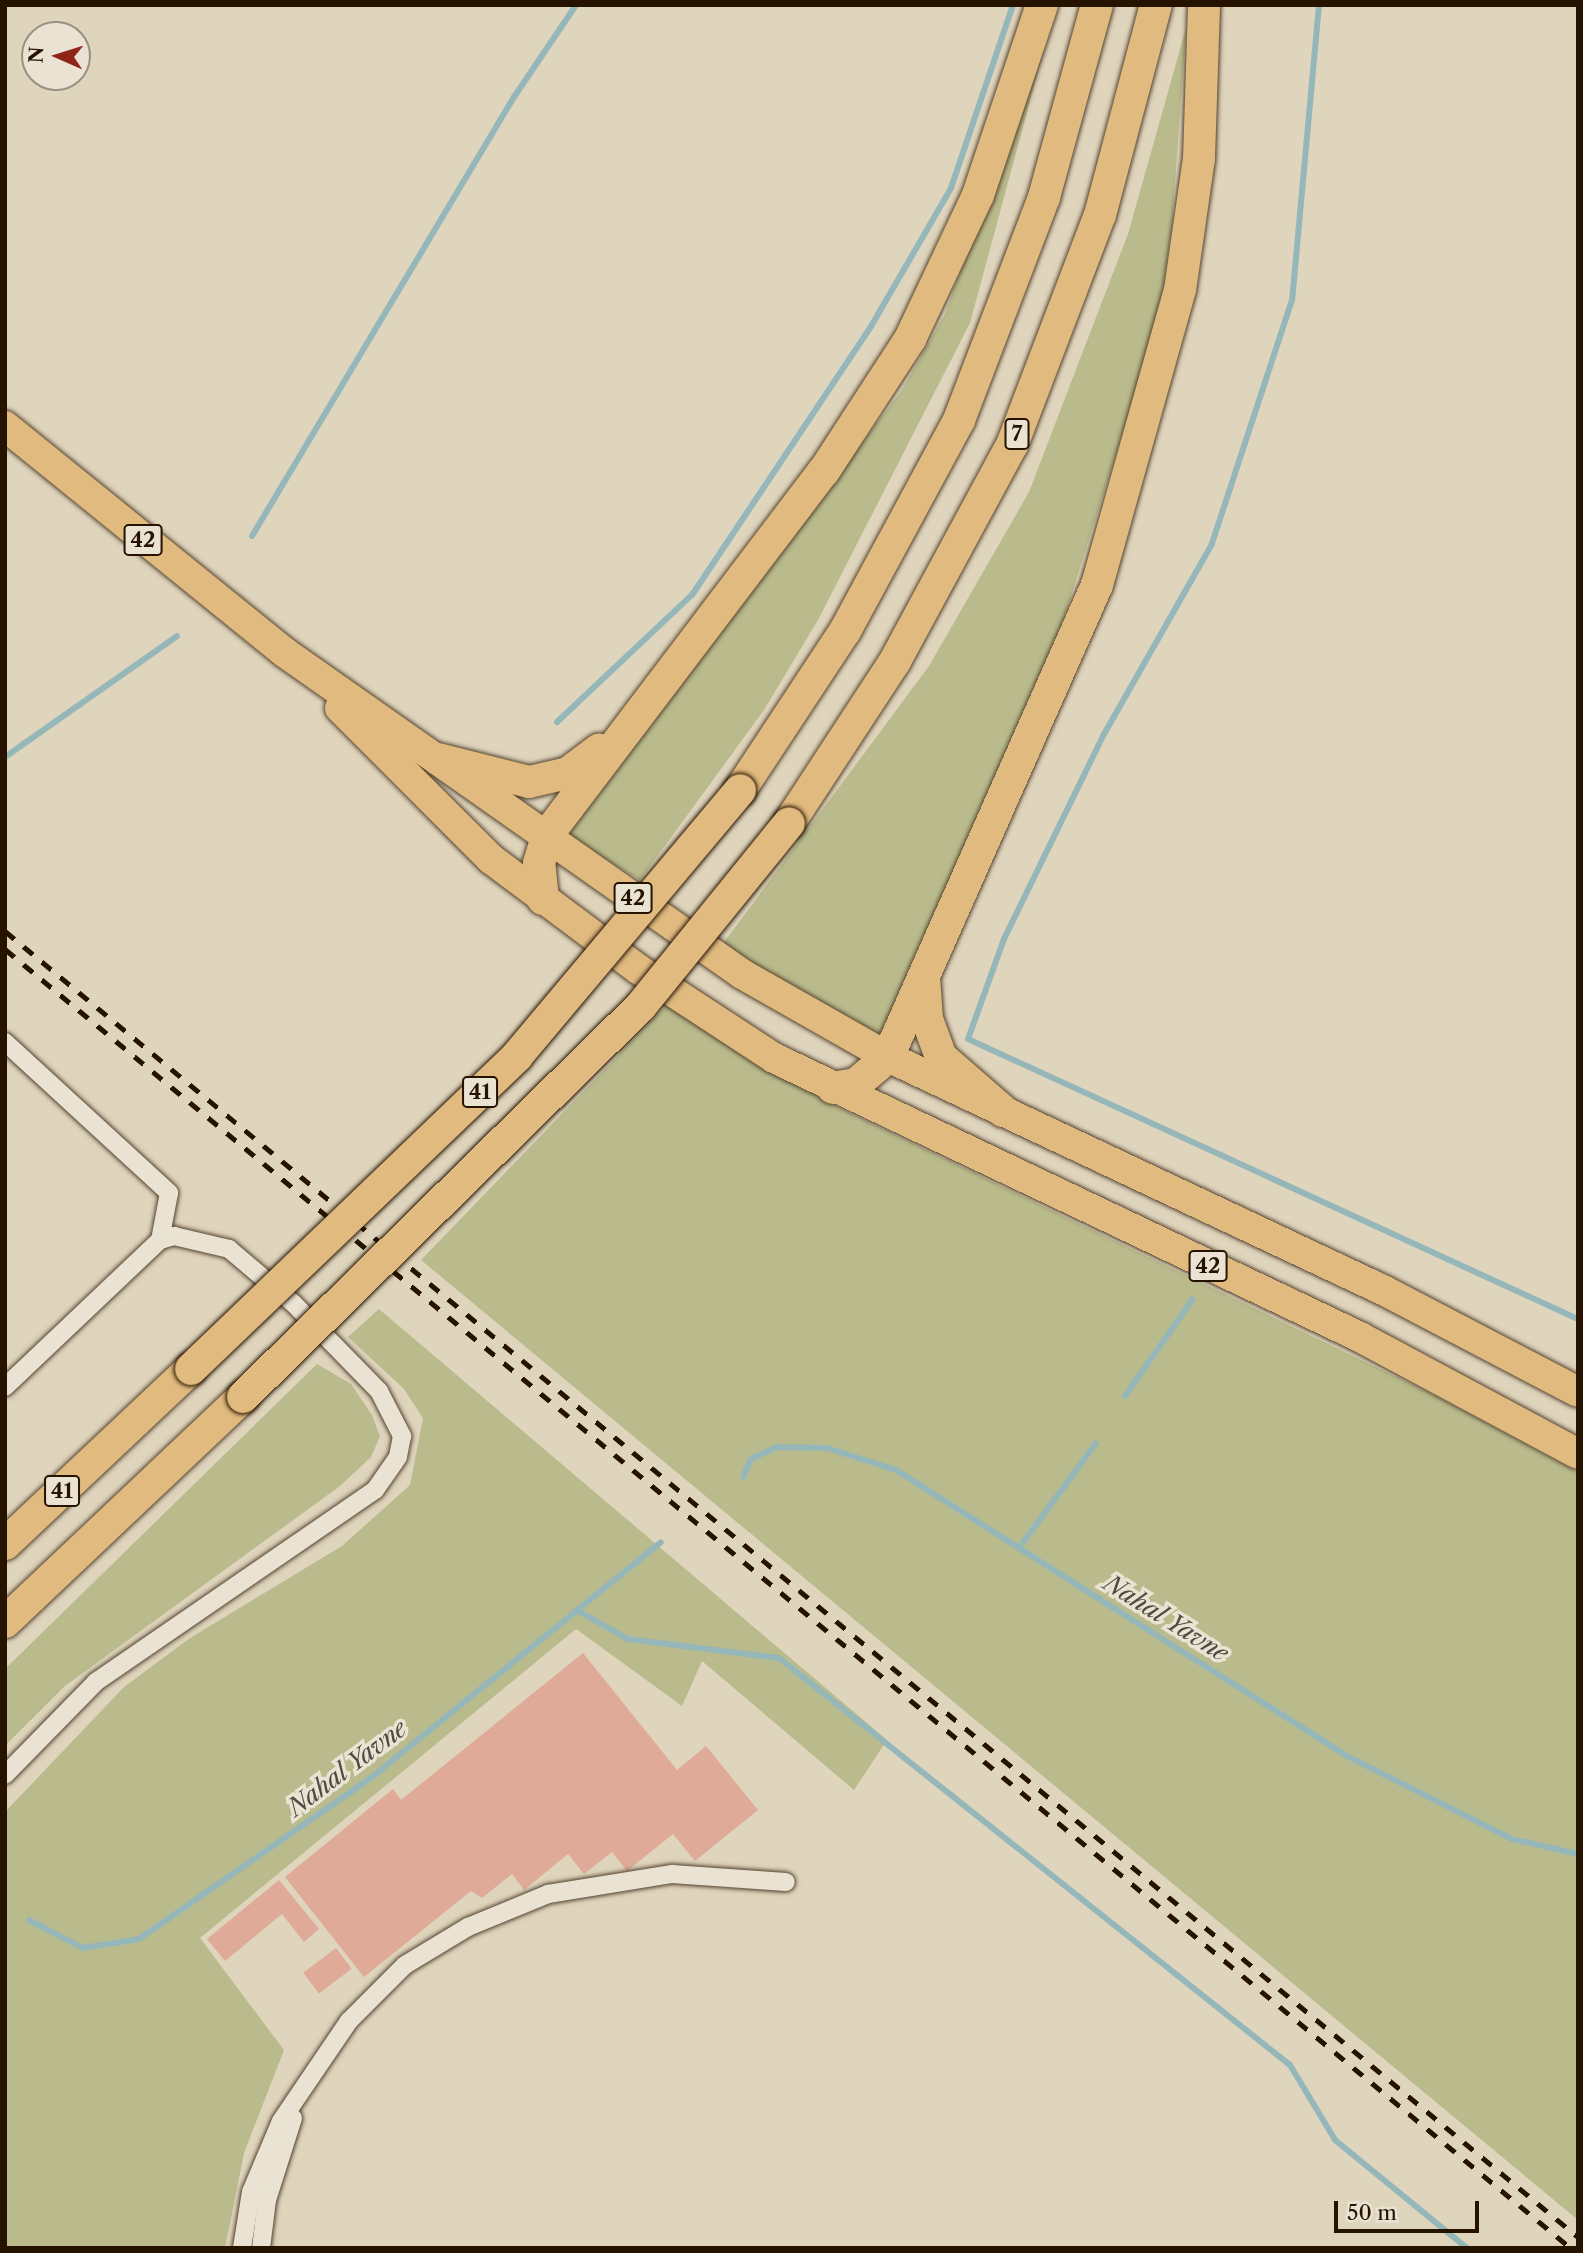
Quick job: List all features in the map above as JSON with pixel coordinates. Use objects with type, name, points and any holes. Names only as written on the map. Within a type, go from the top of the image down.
[{"type":"highway","points":[[543,899],[539,863],[548,834],[628,724],[824,471],[910,339],[978,195],[1042,5]]},
{"type":"highway","name":"41","points":[[5,1544],[517,1056],[740,790],[845,631],[959,420],[1044,197],[1097,5]]},
{"type":"highway","name":"7","points":[[789,823],[895,661],[1012,445],[1100,215],[1156,5]]},
{"type":"highway","points":[[833,1088],[856,1084],[888,1057],[927,964],[1039,727],[1097,584],[1142,439],[1180,290],[1199,158],[1204,5]]},
{"type":"highway","name":"42","points":[[5,426],[284,652],[548,834],[742,974],[888,1057],[1383,1290],[1578,1392]]},
{"type":"highway","name":"42","points":[[284,652],[491,859],[543,899],[719,1023],[833,1088],[1360,1337],[1578,1454]]},
{"type":"highway","points":[[438,759],[505,780],[550,780],[592,756],[628,724]]},
{"type":"highway","name":"41","points":[[5,1622],[243,1397],[631,1016],[789,823]]},
{"type":"highway","points":[[927,964],[924,998],[941,1057],[1003,1111]]},
{"type":"highway","points":[[5,1529],[118,1438]]},
{"type":"street","points":[[5,1042],[169,1193],[160,1240]]},
{"type":"street","points":[[5,1387],[160,1240],[174,1236],[229,1249],[294,1304],[397,1417],[398,1457],[358,1504],[176,1622],[96,1682],[5,1775]]},
{"type":"street","points":[[242,2248],[260,2164],[331,2043],[386,1981],[438,1943],[505,1910],[575,1888],[672,1874],[786,1882]]},
{"type":"street","points":[[261,2248],[267,2200],[306,2085]]},
{"type":"green space","points":[[1056,5],[970,323],[818,620],[764,710],[640,880],[565,835],[902,390],[945,314]]},
{"type":"green space","points":[[1186,28],[1172,225],[1159,319],[1063,621],[880,1035],[722,945],[929,666],[1029,492],[1128,234]]},
{"type":"green space","points":[[669,1003],[825,1101],[1438,1397],[1578,1472],[1578,2220],[421,1260]]},
{"type":"green space","points":[[379,1309],[887,1740],[854,1790],[702,1661],[682,1706],[576,1629],[200,1938],[284,2050],[244,2153],[225,2248],[5,2248],[5,1812],[124,1687],[190,1638],[342,1546],[410,1485],[423,1418],[404,1389],[348,1337]]},
{"type":"green space","points":[[317,1364],[351,1384],[372,1415],[380,1436],[371,1457],[340,1486],[65,1686],[5,1746],[5,1669]]},
{"type":"building","points":[[583,1653],[677,1770],[706,1746],[758,1810],[695,1861],[673,1834],[627,1871],[612,1852],[584,1874],[568,1854],[524,1890],[512,1874],[482,1898],[471,1891],[364,1977],[285,1877],[393,1789],[401,1800]]},
{"type":"building","points":[[279,1880],[319,1929],[304,1942],[282,1914],[225,1961],[207,1939]]},
{"type":"building","points":[[336,1948],[352,1969],[319,1993],[303,1973]]},
{"type":"waterway","points":[[252,536],[514,97],[576,5]]},
{"type":"waterway","points":[[557,722],[692,595],[870,328],[951,188],[1013,5]]},
{"type":"waterway","points":[[1319,5],[1292,300],[1212,544],[1104,734],[1004,939],[968,1039],[1578,1319]]},
{"type":"waterway","points":[[5,757],[177,636]]},
{"type":"waterway","points":[[1125,1396],[1193,1299]]},
{"type":"waterway","points":[[1019,1548],[1096,1443]]},
{"type":"waterway","name":"Nahal Yavne","points":[[743,1477],[751,1459],[777,1447],[827,1448],[896,1470],[1347,1756],[1512,1839],[1578,1854]]},
{"type":"waterway","name":"Nahal Yavne","points":[[29,1920],[83,1948],[139,1939],[372,1777],[661,1542]]},
{"type":"waterway","points":[[578,1611],[628,1639],[779,1658],[1290,2065],[1335,2140],[1467,2248]]},
{"type":"railway","points":[[5,931],[1578,2237]]},
{"type":"railway","points":[[5,949],[1571,2248]]}]
